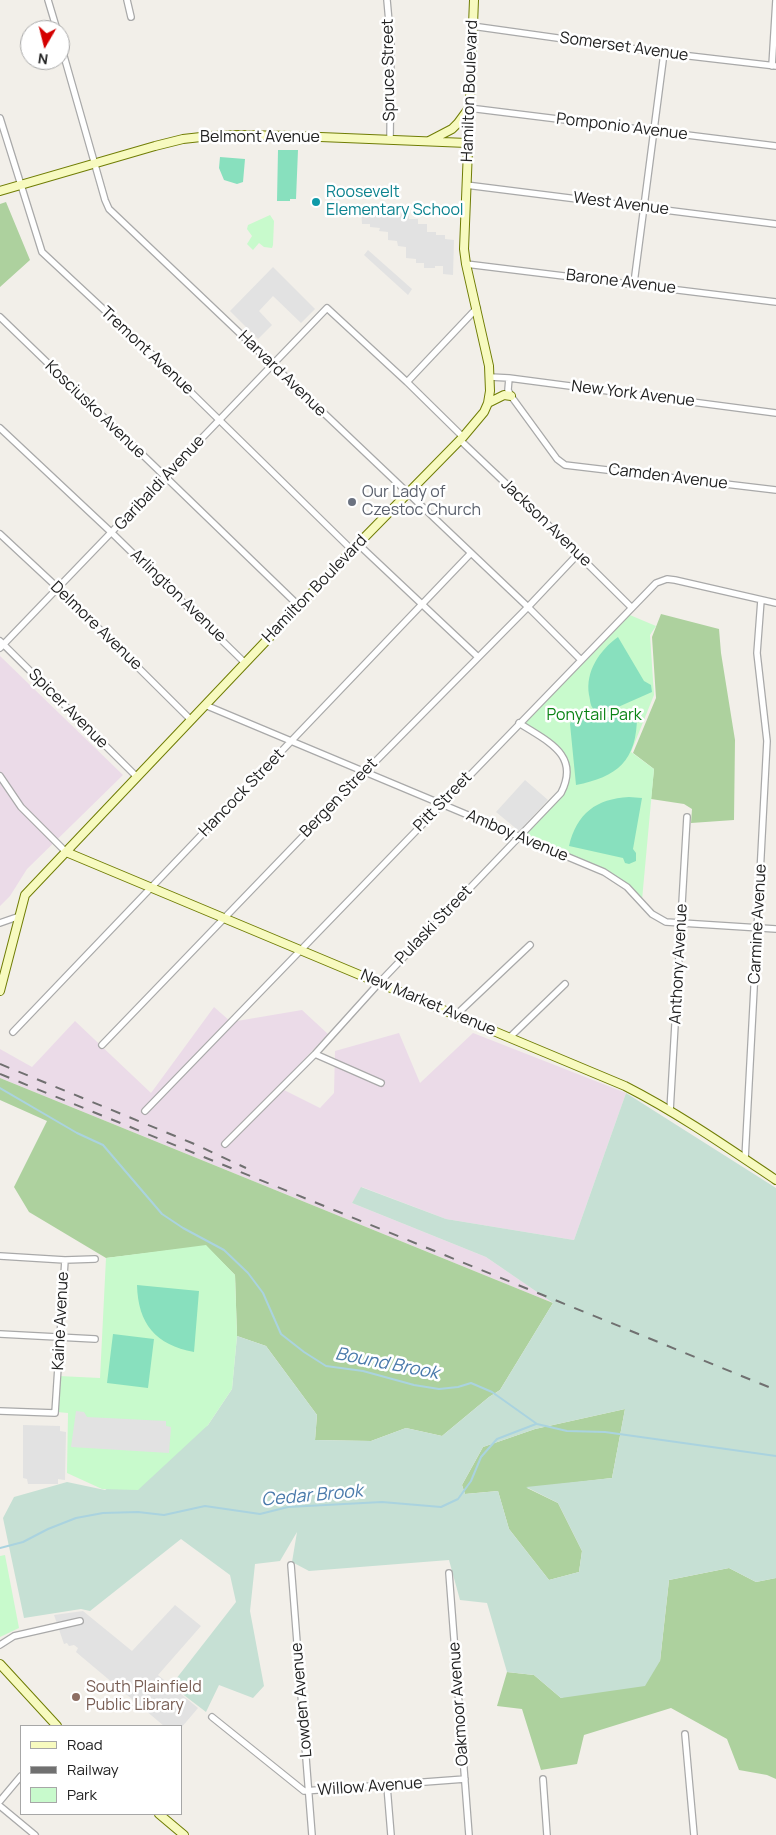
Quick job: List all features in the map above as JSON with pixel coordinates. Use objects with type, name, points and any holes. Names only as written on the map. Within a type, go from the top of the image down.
[{"type":"main road","name":"Hamilton Boulevard","points":[[20,916],[25,895],[352,550],[461,439],[479,419],[488,403],[490,377],[466,264],[464,242],[474,0]]},
{"type":"main road","points":[[430,141],[452,129],[469,108]]},
{"type":"main road","name":"Belmont Avenue","points":[[0,191],[155,146],[183,139],[210,136],[239,135],[467,143]]},
{"type":"main road","points":[[488,403],[504,395],[510,396]]},
{"type":"main road","name":"New Market Avenue","points":[[66,852],[625,1086],[670,1111],[776,1180]]},
{"type":"main road","points":[[0,991],[20,916]]},
{"type":"main road","points":[[0,1664],[56,1725]]},
{"type":"main road","points":[[160,1815],[184,1835]]},
{"type":"street","points":[[48,0],[54,20]]},
{"type":"street","points":[[127,0],[131,17]]},
{"type":"street","name":"Spruce Street","points":[[388,0],[391,44],[390,140]]},
{"type":"street","points":[[774,66],[776,0]]},
{"type":"street","name":"Somerset Avenue","points":[[472,26],[664,53],[774,66]]},
{"type":"street","points":[[634,283],[664,53]]},
{"type":"street","name":"Harvard Avenue","points":[[68,70],[109,209],[528,607],[580,659]]},
{"type":"street","name":"Pomponio Avenue","points":[[469,108],[776,146]]},
{"type":"street","name":"Tremont Avenue","points":[[0,118],[42,252],[220,420],[352,550]]},
{"type":"street","name":"West Avenue","points":[[466,185],[776,224]]},
{"type":"street","name":"Barone Avenue","points":[[466,264],[634,283],[776,302]]},
{"type":"street","name":"Jackson Avenue","points":[[315,320],[327,308],[407,382],[461,439],[631,607]]},
{"type":"street","points":[[407,382],[476,308]]},
{"type":"street","name":"Kosciusko Avenue","points":[[0,316],[299,606]]},
{"type":"street","name":"Garibaldi Avenue","points":[[1,645],[112,533],[315,320]]},
{"type":"street","name":"New York Avenue","points":[[490,377],[776,413]]},
{"type":"street","points":[[509,378],[508,390],[510,396]]},
{"type":"street","name":"Camden Avenue","points":[[510,396],[556,460],[565,464],[776,490]]},
{"type":"street","name":"Arlington Avenue","points":[[0,428],[245,662]]},
{"type":"street","name":"Delmore Avenue","points":[[0,534],[58,588],[191,720]]},
{"type":"street","points":[[358,544],[478,657]]},
{"type":"street","name":"Hancock Street","points":[[13,1032],[471,553]]},
{"type":"street","name":"Bergen Street","points":[[102,1045],[364,772],[578,554]]},
{"type":"street","name":"Pitt Street","points":[[145,1111],[656,582],[667,579],[776,603]]},
{"type":"street","name":"Carmine Avenue","points":[[745,1159],[767,741],[757,653],[761,600]]},
{"type":"street","name":"Spicer Avenue","points":[[1,645],[137,778]]},
{"type":"street","name":"Amboy Avenue","points":[[205,705],[604,872],[627,887],[652,914],[666,922],[776,929]]},
{"type":"street","name":"Pulaski Street","points":[[225,1144],[315,1054],[379,983],[561,793],[568,770],[563,756],[554,746],[519,723]]},
{"type":"street","points":[[0,776],[21,806],[66,852]]},
{"type":"street","name":"Anthony Avenue","points":[[670,1111],[687,817]]},
{"type":"street","points":[[0,923],[20,916]]},
{"type":"street","points":[[456,1015],[530,945]]},
{"type":"street","points":[[510,1037],[565,984]]},
{"type":"street","points":[[315,1054],[381,1083]]},
{"type":"street","points":[[0,1256],[65,1260],[95,1259]]},
{"type":"street","name":"Kaine Avenue","points":[[0,1411],[55,1413],[65,1260]]},
{"type":"street","points":[[0,1334],[95,1339]]},
{"type":"street","name":"Lowden Avenue","points":[[291,1565],[312,1835]]},
{"type":"street","name":"Oakmoor Avenue","points":[[449,1573],[469,1835]]},
{"type":"street","points":[[0,1645],[14,1636],[80,1621]]},
{"type":"street","name":"Willow Avenue","points":[[212,1717],[304,1791],[465,1779]]},
{"type":"street","points":[[684,1734],[694,1835]]},
{"type":"street","points":[[0,1801],[20,1777]]},
{"type":"street","points":[[543,1779],[547,1835]]},
{"type":"street","points":[[387,1786],[391,1835]]},
{"type":"street","points":[[0,1806],[35,1835]]},
{"type":"shaded area","points":[[371,206],[371,211],[409,213],[409,219],[418,219],[418,224],[427,224],[427,232],[436,232],[436,235],[445,235],[445,239],[454,240],[453,275],[443,274],[443,266],[424,268],[424,263],[416,263],[416,259],[406,258],[406,247],[398,246],[397,241],[388,240],[388,232],[379,231],[380,228],[370,227],[370,224],[362,224],[361,207]]},
{"type":"shaded area","points":[[368,250],[412,289],[408,295],[364,255]]},
{"type":"shaded area","points":[[273,267],[315,309],[301,323],[273,296],[259,311],[272,325],[258,339],[230,311]]},
{"type":"shaded area","points":[[0,656],[123,775],[27,869],[10,896],[0,906]]},
{"type":"shaded area","points":[[525,780],[548,800],[519,831],[496,812]]},
{"type":"shaded area","points":[[214,1007],[231,1022],[302,1010],[328,1034],[278,1087],[320,1108],[334,1093],[335,1051],[399,1033],[420,1083],[473,1033],[626,1093],[574,1240],[446,1219],[362,1187],[352,1203],[486,1257],[553,1303],[0,1078],[0,1049],[32,1067],[75,1021],[151,1093]]},
{"type":"shaded area","points":[[76,1411],[84,1412],[87,1417],[166,1421],[166,1426],[171,1427],[169,1453],[71,1447]]},
{"type":"shaded area","points":[[23,1425],[60,1426],[60,1431],[66,1432],[65,1480],[58,1479],[58,1484],[28,1484],[27,1479],[23,1478]]},
{"type":"shaded area","points":[[175,1605],[201,1626],[158,1675],[198,1708],[182,1727],[182,1725],[163,1725],[76,1652],[78,1648],[74,1645],[69,1646],[67,1643],[64,1644],[54,1615],[83,1611],[132,1651]]},
{"type":"green space","points":[[278,150],[298,150],[296,199],[290,199],[290,201],[277,201]]},
{"type":"green space","points":[[220,157],[245,159],[243,182],[237,184],[224,180],[219,168]]},
{"type":"green space","points":[[6,202],[30,260],[0,287],[0,204]]},
{"type":"green space","points":[[270,215],[274,221],[272,248],[264,247],[259,243],[253,250],[247,244],[252,236],[247,229],[248,225]]},
{"type":"green space","name":"Ponytail Park","points":[[625,613],[656,626],[650,635],[654,695],[631,752],[654,769],[642,900],[589,865],[520,837],[566,786],[562,754],[518,726]]},
{"type":"green space","points":[[661,614],[719,629],[735,740],[734,820],[691,823],[692,809],[684,804],[651,799],[654,769],[633,753],[656,698],[652,637]]},
{"type":"green space","points":[[618,637],[644,681],[651,685],[652,692],[600,715],[593,709],[591,704],[588,686],[589,678],[595,662],[605,648]]},
{"type":"green space","points":[[637,716],[633,745],[629,755],[622,764],[613,772],[603,777],[576,785],[570,724],[572,719]]},
{"type":"green space","points":[[629,797],[642,798],[633,849],[636,853],[636,861],[629,864],[625,863],[623,858],[569,846],[577,825],[590,810],[607,801]]},
{"type":"green space","points":[[0,1078],[553,1303],[500,1390],[442,1436],[406,1428],[371,1441],[315,1440],[317,1415],[266,1346],[237,1336],[235,1275],[206,1246],[106,1258],[29,1212],[14,1187],[47,1121],[0,1100]]},
{"type":"green space","points":[[626,1093],[776,1188],[776,1578],[756,1582],[729,1568],[669,1580],[660,1661],[645,1686],[561,1698],[534,1675],[507,1672],[487,1603],[460,1600],[449,1560],[309,1571],[292,1562],[297,1532],[280,1561],[255,1564],[250,1611],[264,1686],[253,1698],[219,1685],[206,1712],[172,1686],[236,1602],[230,1575],[181,1539],[90,1611],[81,1609],[24,1618],[3,1518],[14,1497],[67,1482],[105,1490],[208,1425],[232,1389],[237,1336],[266,1346],[317,1415],[315,1440],[371,1441],[406,1428],[442,1436],[500,1390],[553,1303],[486,1257],[352,1203],[361,1187],[446,1219],[574,1240]],"holes":[[[625,1409],[612,1478],[526,1487],[558,1503],[582,1551],[579,1572],[549,1580],[509,1529],[498,1491],[465,1494],[462,1485],[483,1447],[535,1429]]]},
{"type":"green space","points":[[206,1245],[235,1275],[237,1336],[232,1389],[208,1425],[138,1490],[102,1489],[67,1473],[68,1413],[57,1412],[59,1376],[100,1378],[106,1258]]},
{"type":"green space","points":[[137,1285],[199,1291],[194,1352],[169,1344],[152,1330],[145,1321],[141,1311]]},
{"type":"green space","points":[[113,1334],[154,1339],[148,1388],[107,1383]]},
{"type":"green space","points":[[625,1409],[612,1478],[527,1488],[558,1503],[582,1551],[579,1572],[549,1580],[509,1529],[498,1491],[465,1494],[462,1485],[483,1447],[535,1429]]},
{"type":"green space","points":[[5,1555],[19,1628],[0,1637],[0,1556]]},
{"type":"green space","points":[[729,1568],[756,1582],[776,1578],[776,1779],[767,1775],[739,1770],[727,1739],[671,1708],[584,1735],[577,1764],[541,1770],[522,1709],[497,1706],[507,1672],[534,1675],[561,1698],[660,1661],[669,1580]]},
{"type":"waterway","name":"Bound Brook","points":[[0,1088],[77,1133],[103,1145],[162,1214],[183,1228],[224,1250],[248,1273],[263,1293],[281,1334],[326,1366],[363,1371],[414,1385],[439,1389],[458,1387],[471,1383],[492,1392],[537,1424],[567,1431],[605,1432],[776,1456]]},
{"type":"waterway","name":"Cedar Brook","points":[[0,1548],[23,1542],[48,1529],[76,1518],[103,1513],[138,1512],[164,1515],[205,1506],[260,1514],[288,1507],[382,1502],[441,1507],[458,1499],[471,1481],[481,1457],[497,1439],[536,1424]]},
{"type":"railway","points":[[0,1064],[192,1143],[246,1168]]},
{"type":"railway","points":[[0,1074],[776,1390]]},
{"type":"place","name":"Roosevelt Elementary School","points":[[316,202]]},
{"type":"place","name":"Our Lady of Czestoc Church","points":[[352,502]]},
{"type":"place","name":"South Plainfield Public Library","points":[[76,1697]]}]
